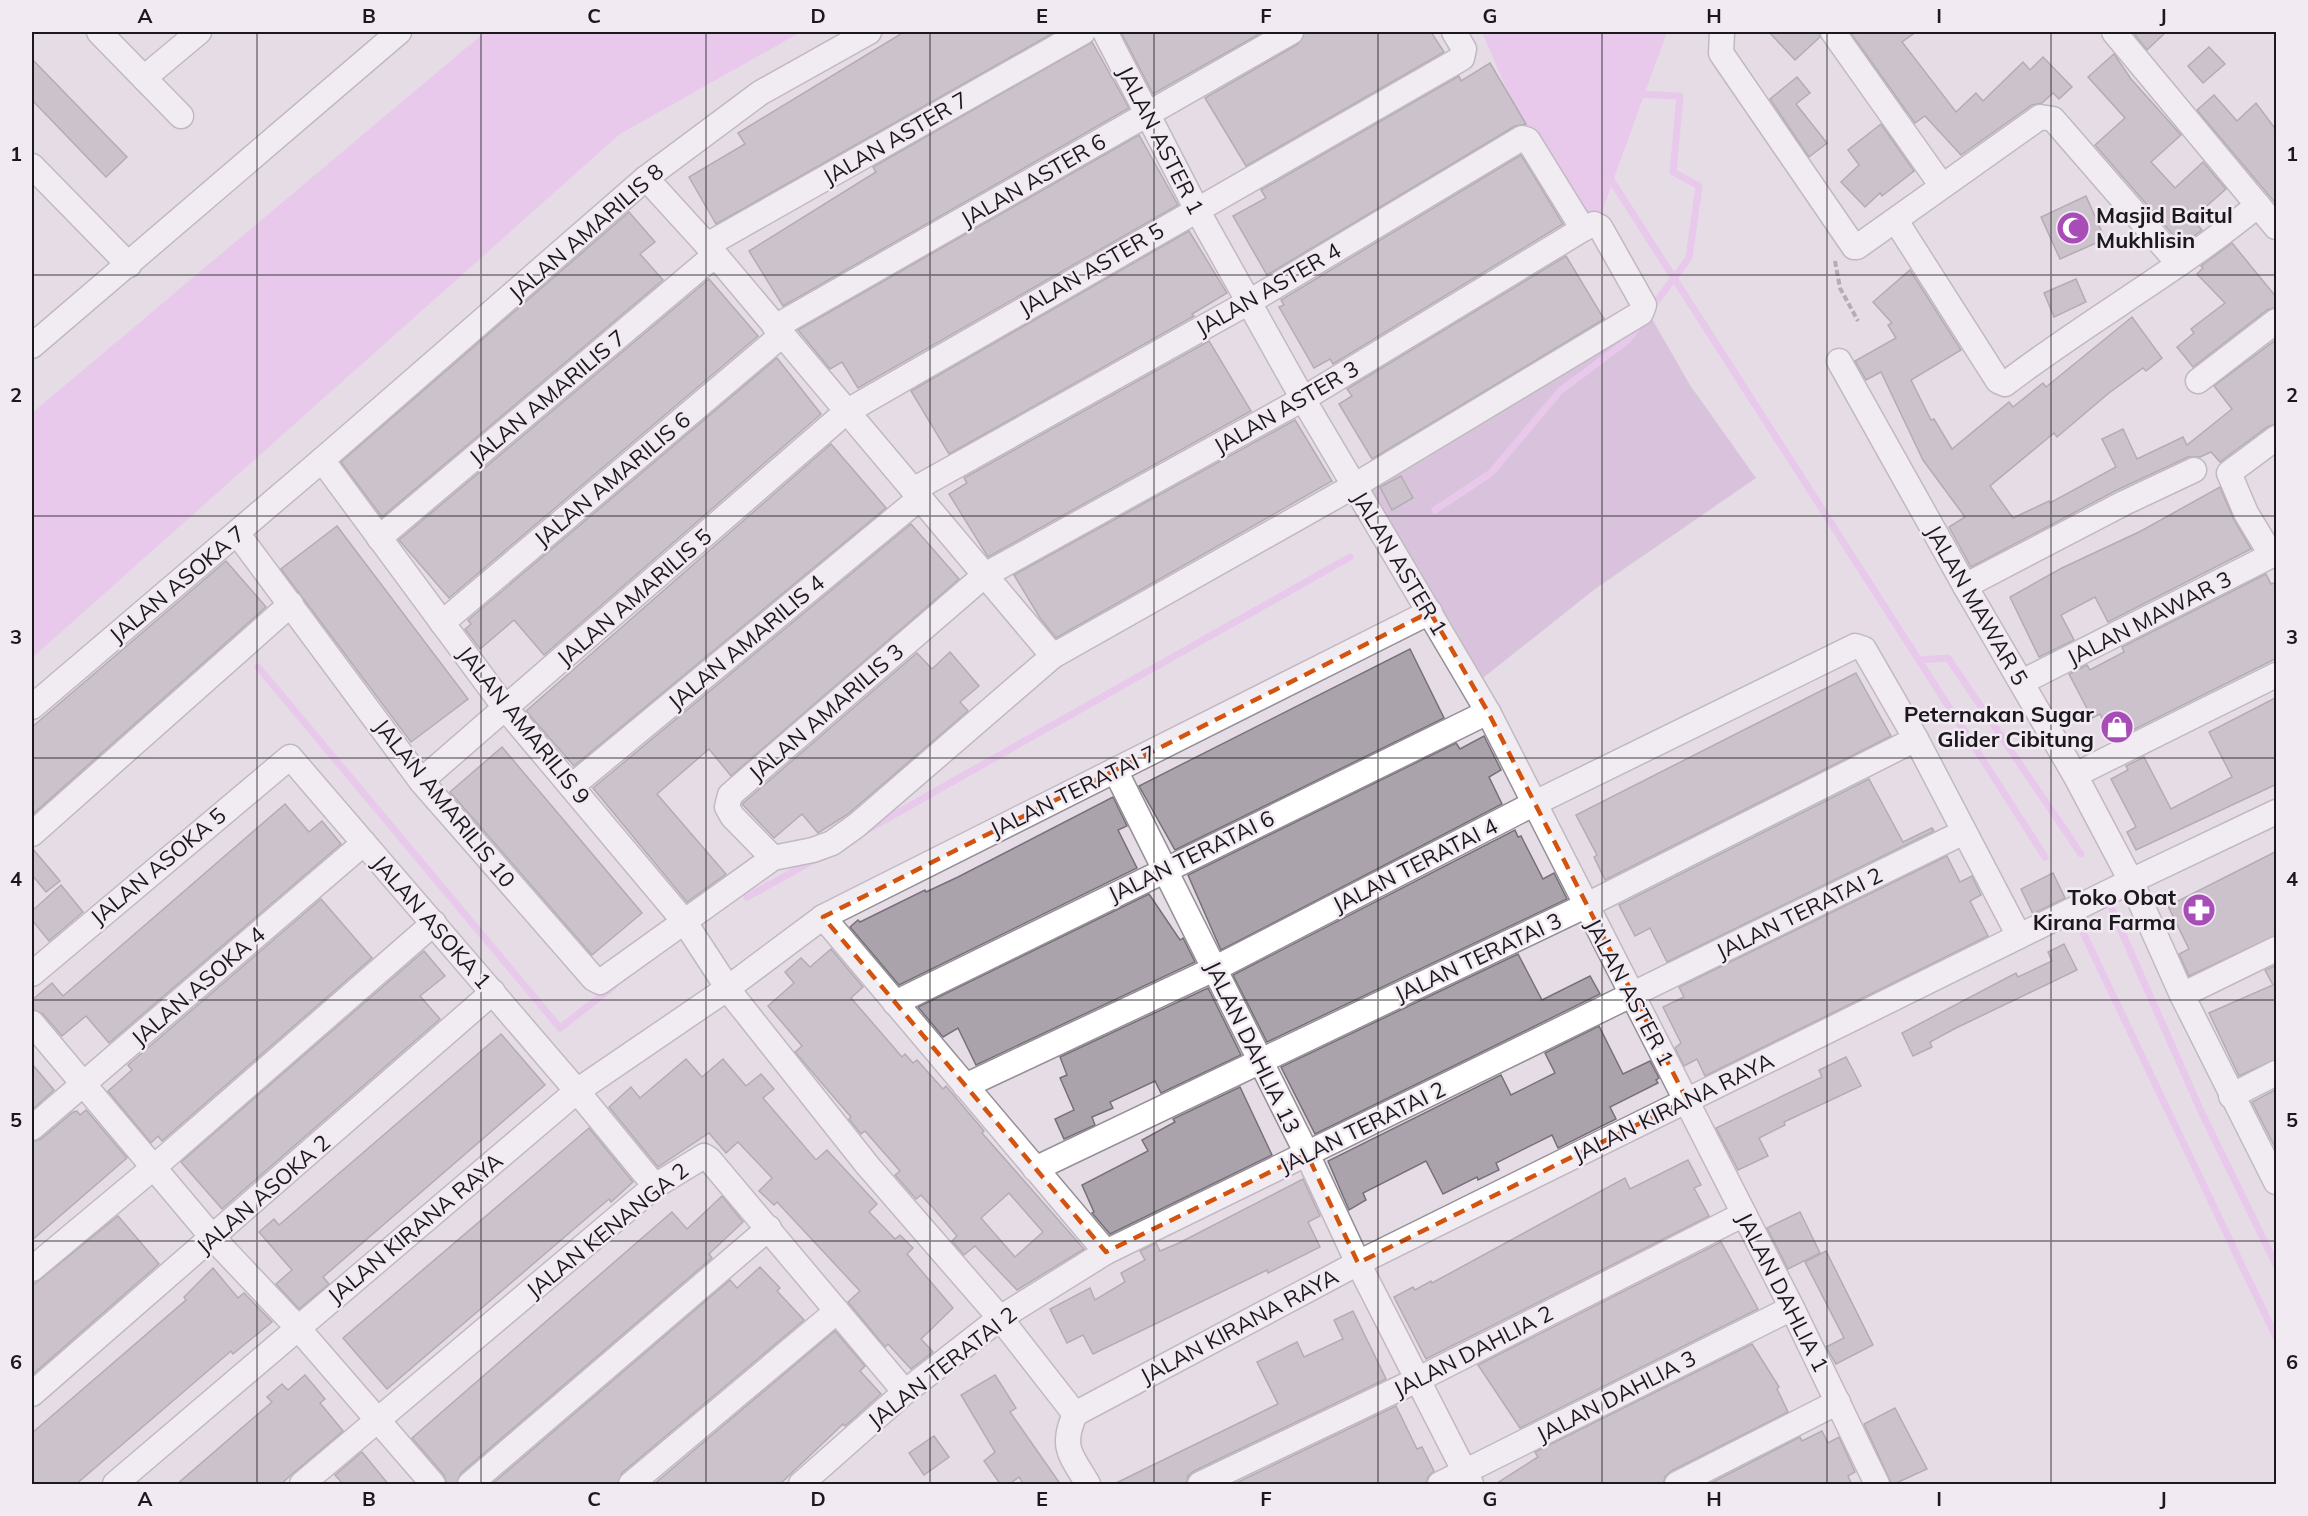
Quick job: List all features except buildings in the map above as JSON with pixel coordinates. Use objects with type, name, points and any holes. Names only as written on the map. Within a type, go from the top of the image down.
[{"type":"street","points":[[99,32],[182,116]]},
{"type":"street","points":[[144,78],[199,32]]},
{"type":"street","points":[[32,346],[399,32]]},
{"type":"street","name":"JALAN AMARILIS 8","points":[[322,460],[646,178],[760,93],[869,32]]},
{"type":"street","name":"JALAN ASTER 7","points":[[711,250],[1083,32]]},
{"type":"street","name":"JALAN ASTER 1","points":[[1105,32],[1196,208],[1303,399],[1488,712],[1585,906],[1687,1100]]},
{"type":"street","name":"JALAN ASTER 6","points":[[779,331],[1291,32]]},
{"type":"street","name":"JALAN ASTER 5","points":[[846,412],[1196,208],[1462,58],[1464,49],[1454,32]]},
{"type":"street","points":[[1722,32],[1721,53],[1853,244],[1896,221],[2040,117],[2048,117],[2053,119],[2180,264]]},
{"type":"street","points":[[1833,32],[1942,186]]},
{"type":"street","points":[[2114,32],[2277,227]]},
{"type":"street","name":"JALAN ASTER 4","points":[[917,494],[1249,302],[1522,138],[1528,140],[1583,230]]},
{"type":"street","points":[[32,166],[129,265]]},
{"type":"street","points":[[646,178],[711,250],[1053,656]]},
{"type":"street","points":[[1896,221],[2001,384],[2005,384],[2038,358],[2180,264],[2258,206]]},
{"type":"street","points":[[684,921],[774,858],[813,850],[832,843],[857,825],[1053,656],[1354,486],[1641,313],[1644,305],[1600,227],[1594,224],[1583,230]]},
{"type":"street","name":"JALAN ASTER 3","points":[[985,575],[1303,399],[1583,230]]},
{"type":"street","name":"JALAN AMARILIS 7","points":[[379,538],[711,250]]},
{"type":"street","points":[[2198,381],[2277,321]]},
{"type":"street","name":"JALAN AMARILIS 6","points":[[442,623],[779,331]]},
{"type":"street","name":"JALAN MAWAR 5","points":[[1839,361],[1965,586],[2075,775],[2131,880],[2182,995],[2231,1096],[2277,1182]]},
{"type":"street","name":"JALAN AMARILIS 5","points":[[421,781],[846,412]]},
{"type":"street","points":[[2274,554],[2246,513],[2229,473],[2277,438]]},
{"type":"street","name":"JALAN ASOKA 7","points":[[32,707],[322,460]]},
{"type":"street","name":"JALAN AMARILIS 9","points":[[322,460],[506,709],[684,921],[728,988],[868,1166],[1000,1318],[1075,1414]]},
{"type":"street","points":[[1965,586],[2133,498],[2194,470]]},
{"type":"street","name":"JALAN AMARILIS 4","points":[[572,786],[917,494]]},
{"type":"street","name":"JALAN AMARILIS 10","points":[[237,533],[421,781],[597,982],[684,921]]},
{"type":"street","name":"JALAN MAWAR 3","points":[[2022,682],[2274,554]]},
{"type":"street","name":"JALAN AMARILIS 3","points":[[774,858],[732,816],[727,807],[730,795],[985,575]]},
{"type":"street","points":[[32,834],[291,604]]},
{"type":"street","name":"JALAN TERATAI 7","points":[[728,988],[823,917],[1430,612]]},
{"type":"street","name":"JALAN TERATAI 4","points":[[965,1086],[1214,969],[1535,803],[1855,646],[1864,649],[1917,738]]},
{"type":"street","points":[[2075,775],[2277,675]]},
{"type":"street","name":"JALAN TERATAI 6","points":[[895,1003],[1488,712]]},
{"type":"street","points":[[1917,738],[2019,936]]},
{"type":"street","name":"JALAN TERATAI 3","points":[[1035,1169],[1585,906],[1917,738]]},
{"type":"street","name":"JALAN ASOKA 1","points":[[285,759],[290,757],[294,759],[655,1186]]},
{"type":"street","name":"JALAN ASOKA 5","points":[[32,974],[285,759]]},
{"type":"street","name":"JALAN DAHLIA 13","points":[[1115,770],[1307,1154],[1358,1263],[1468,1478]]},
{"type":"street","name":"JALAN KIRANA RAYA","points":[[1075,1414],[1358,1263],[2131,880],[2277,812]]},
{"type":"street","name":"JALAN TERATAI 2","points":[[801,1485],[905,1392],[1000,1318],[1106,1252],[1964,832]]},
{"type":"street","name":"JALAN ASOKA 4","points":[[32,1128],[364,843]]},
{"type":"street","points":[[823,917],[1106,1252]]},
{"type":"street","points":[[32,1269],[153,1168],[434,923]]},
{"type":"street","points":[[2182,995],[2277,949]]},
{"type":"street","name":"JALAN KIRANA RAYA","points":[[115,1485],[297,1327],[577,1091],[728,988]]},
{"type":"street","name":"JALAN ASOKA 2","points":[[32,1394],[493,992]]},
{"type":"street","points":[[32,1023],[213,1238],[297,1327],[433,1485]]},
{"type":"street","points":[[2231,1096],[2277,1073]]},
{"type":"street","name":"JALAN DAHLIA 1","points":[[1687,1100],[1792,1308],[1877,1485]]},
{"type":"street","name":"JALAN KENANGA 2","points":[[302,1485],[655,1186],[704,1156],[769,1228],[905,1392]]},
{"type":"street","name":"JALAN DAHLIA 2","points":[[1200,1485],[1419,1379],[1744,1214]]},
{"type":"street","points":[[470,1485],[769,1228]]},
{"type":"street","name":"JALAN DAHLIA 3","points":[[1440,1485],[1468,1478],[1792,1308]]},
{"type":"street","points":[[631,1485],[837,1311]]},
{"type":"street","points":[[1677,1485],[1838,1402]]},
{"type":"street","points":[[1075,1414],[1066,1438],[1070,1453],[1088,1485]]},
{"type":"path","points":[[1853,244],[1841,248],[1834,264],[1840,288],[1858,321]]},
{"type":"highlighted area","points":[[1430,612],[1488,712],[1687,1100],[1358,1263],[1307,1154],[1106,1252],[823,917]]},
{"type":"shaded area","points":[[485,32],[801,32],[620,134],[32,658],[32,413]]},
{"type":"shaded area","points":[[1482,32],[1667,32],[1597,225],[1593,225],[1528,140]]},
{"type":"shaded area","points":[[1644,305],[1690,385],[1756,478],[1595,589],[1473,686],[1354,486]]},
{"type":"waterway","points":[[1638,94],[1680,96],[1673,172],[1699,186],[1689,258],[1650,310]]},
{"type":"waterway","points":[[1608,175],[2045,857]]},
{"type":"waterway","points":[[1435,510],[1491,473],[1560,391],[1628,340],[1640,324]]},
{"type":"waterway","points":[[867,830],[1350,557]]},
{"type":"waterway","points":[[1919,660],[1948,658],[2081,854]]},
{"type":"waterway","points":[[258,667],[560,1028],[613,987]]},
{"type":"waterway","points":[[747,897],[816,859]]},
{"type":"waterway","points":[[2112,910],[2200,1109],[2276,1265]]},
{"type":"waterway","points":[[2077,920],[2276,1337]]},
{"type":"place","name":"Masjid Baitul Mukhlisin","points":[[2073,228]]},
{"type":"place","name":"Peternakan Sugar Glider Cibitung","points":[[2117,727]]},
{"type":"place","name":"Toko Obat Kirana Farma","points":[[2199,910]]}]
